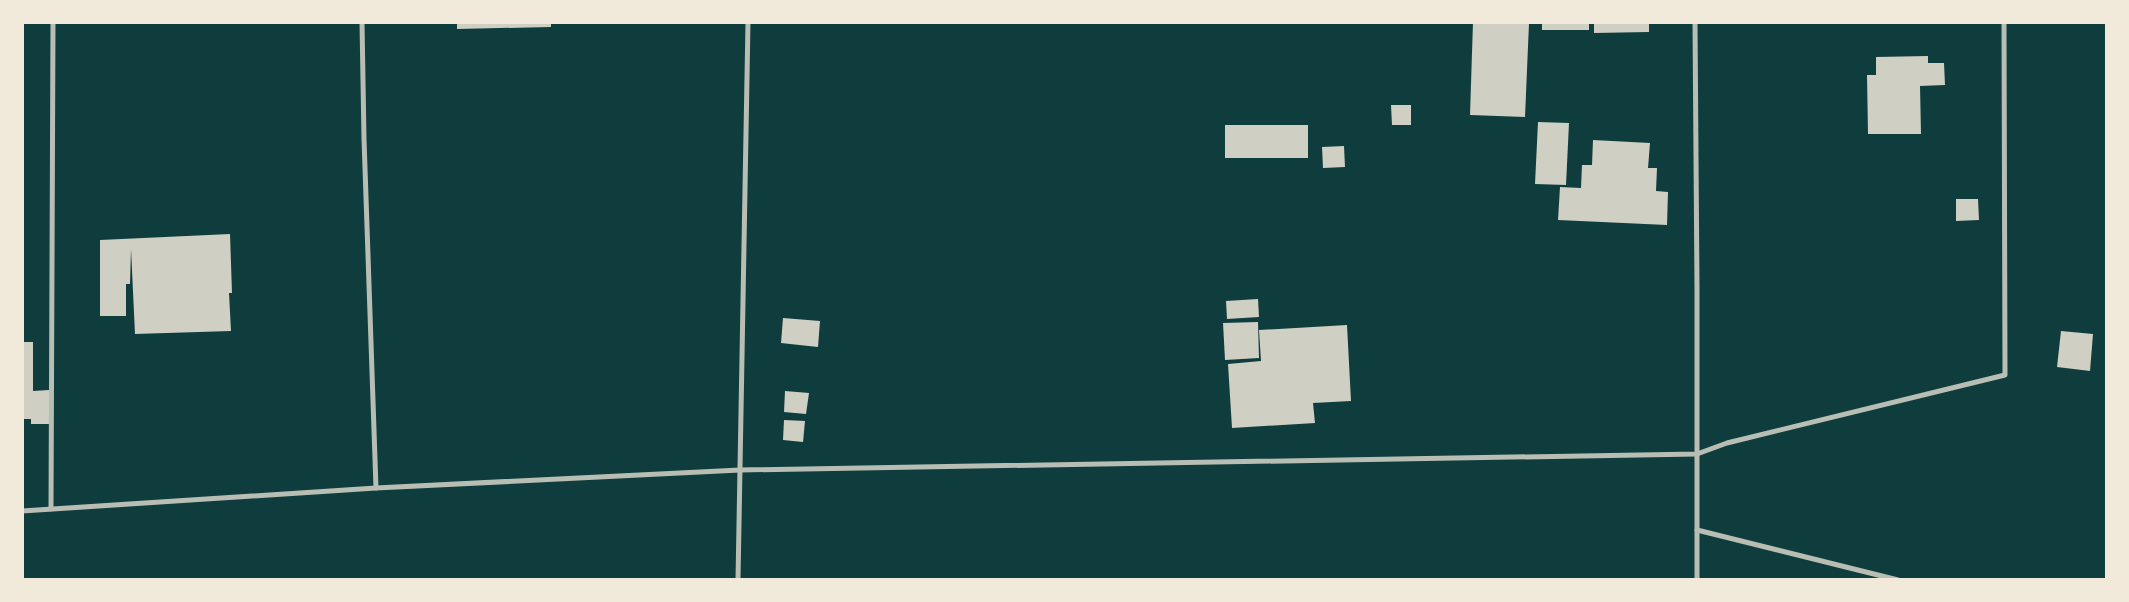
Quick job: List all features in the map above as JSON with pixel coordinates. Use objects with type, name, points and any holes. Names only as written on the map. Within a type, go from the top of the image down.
[{"type":"street","points":[[51,510],[54,22]]},
{"type":"street","points":[[362,22],[364,139],[376,488]]},
{"type":"street","points":[[738,580],[748,22]]},
{"type":"street","points":[[1695,22],[1697,580]]},
{"type":"street","points":[[22,511],[376,488],[740,470],[1697,454],[1727,442],[2005,375],[2004,22]]},
{"type":"street","points":[[1697,530],[1898,580]]},
{"type":"building","points":[[457,22],[551,22],[551,27],[457,29]]},
{"type":"building","points":[[1473,22],[1529,23],[1525,117],[1470,115]]},
{"type":"building","points":[[1542,22],[1589,22],[1589,30],[1542,30]]},
{"type":"building","points":[[1594,22],[1649,22],[1649,32],[1594,33]]},
{"type":"building","points":[[1928,56],[1928,63],[1944,63],[1945,85],[1920,86],[1921,134],[1868,134],[1867,75],[1876,75],[1876,57]]},
{"type":"building","points":[[1391,105],[1411,105],[1411,125],[1392,125]]},
{"type":"building","points":[[1538,122],[1569,123],[1566,185],[1535,184]]},
{"type":"building","points":[[1225,125],[1308,125],[1308,158],[1225,158]]},
{"type":"building","points":[[1593,140],[1650,143],[1648,168],[1657,168],[1656,191],[1668,192],[1667,225],[1558,220],[1560,187],[1581,188],[1582,165],[1592,165]]},
{"type":"building","points":[[1344,146],[1345,167],[1323,168],[1322,147]]},
{"type":"building","points":[[1956,199],[1978,199],[1979,220],[1956,221]]},
{"type":"building","points":[[230,234],[232,293],[229,293],[231,331],[135,334],[131,249],[130,284],[126,284],[126,316],[100,316],[100,240]]},
{"type":"building","points":[[1258,299],[1259,317],[1227,319],[1226,301]]},
{"type":"building","points":[[783,318],[820,321],[818,347],[781,343]]},
{"type":"building","points":[[1258,322],[1259,358],[1225,360],[1223,323]]},
{"type":"building","points":[[1347,325],[1351,401],[1313,403],[1315,423],[1232,428],[1228,364],[1261,361],[1259,330]]},
{"type":"building","points":[[2061,331],[2093,334],[2090,371],[2057,367]]},
{"type":"building","points":[[22,342],[33,342],[33,391],[49,390],[49,424],[31,424],[31,419],[22,419]]},
{"type":"building","points":[[785,391],[809,393],[806,414],[784,412]]},
{"type":"building","points":[[784,420],[805,421],[803,442],[783,440]]}]
